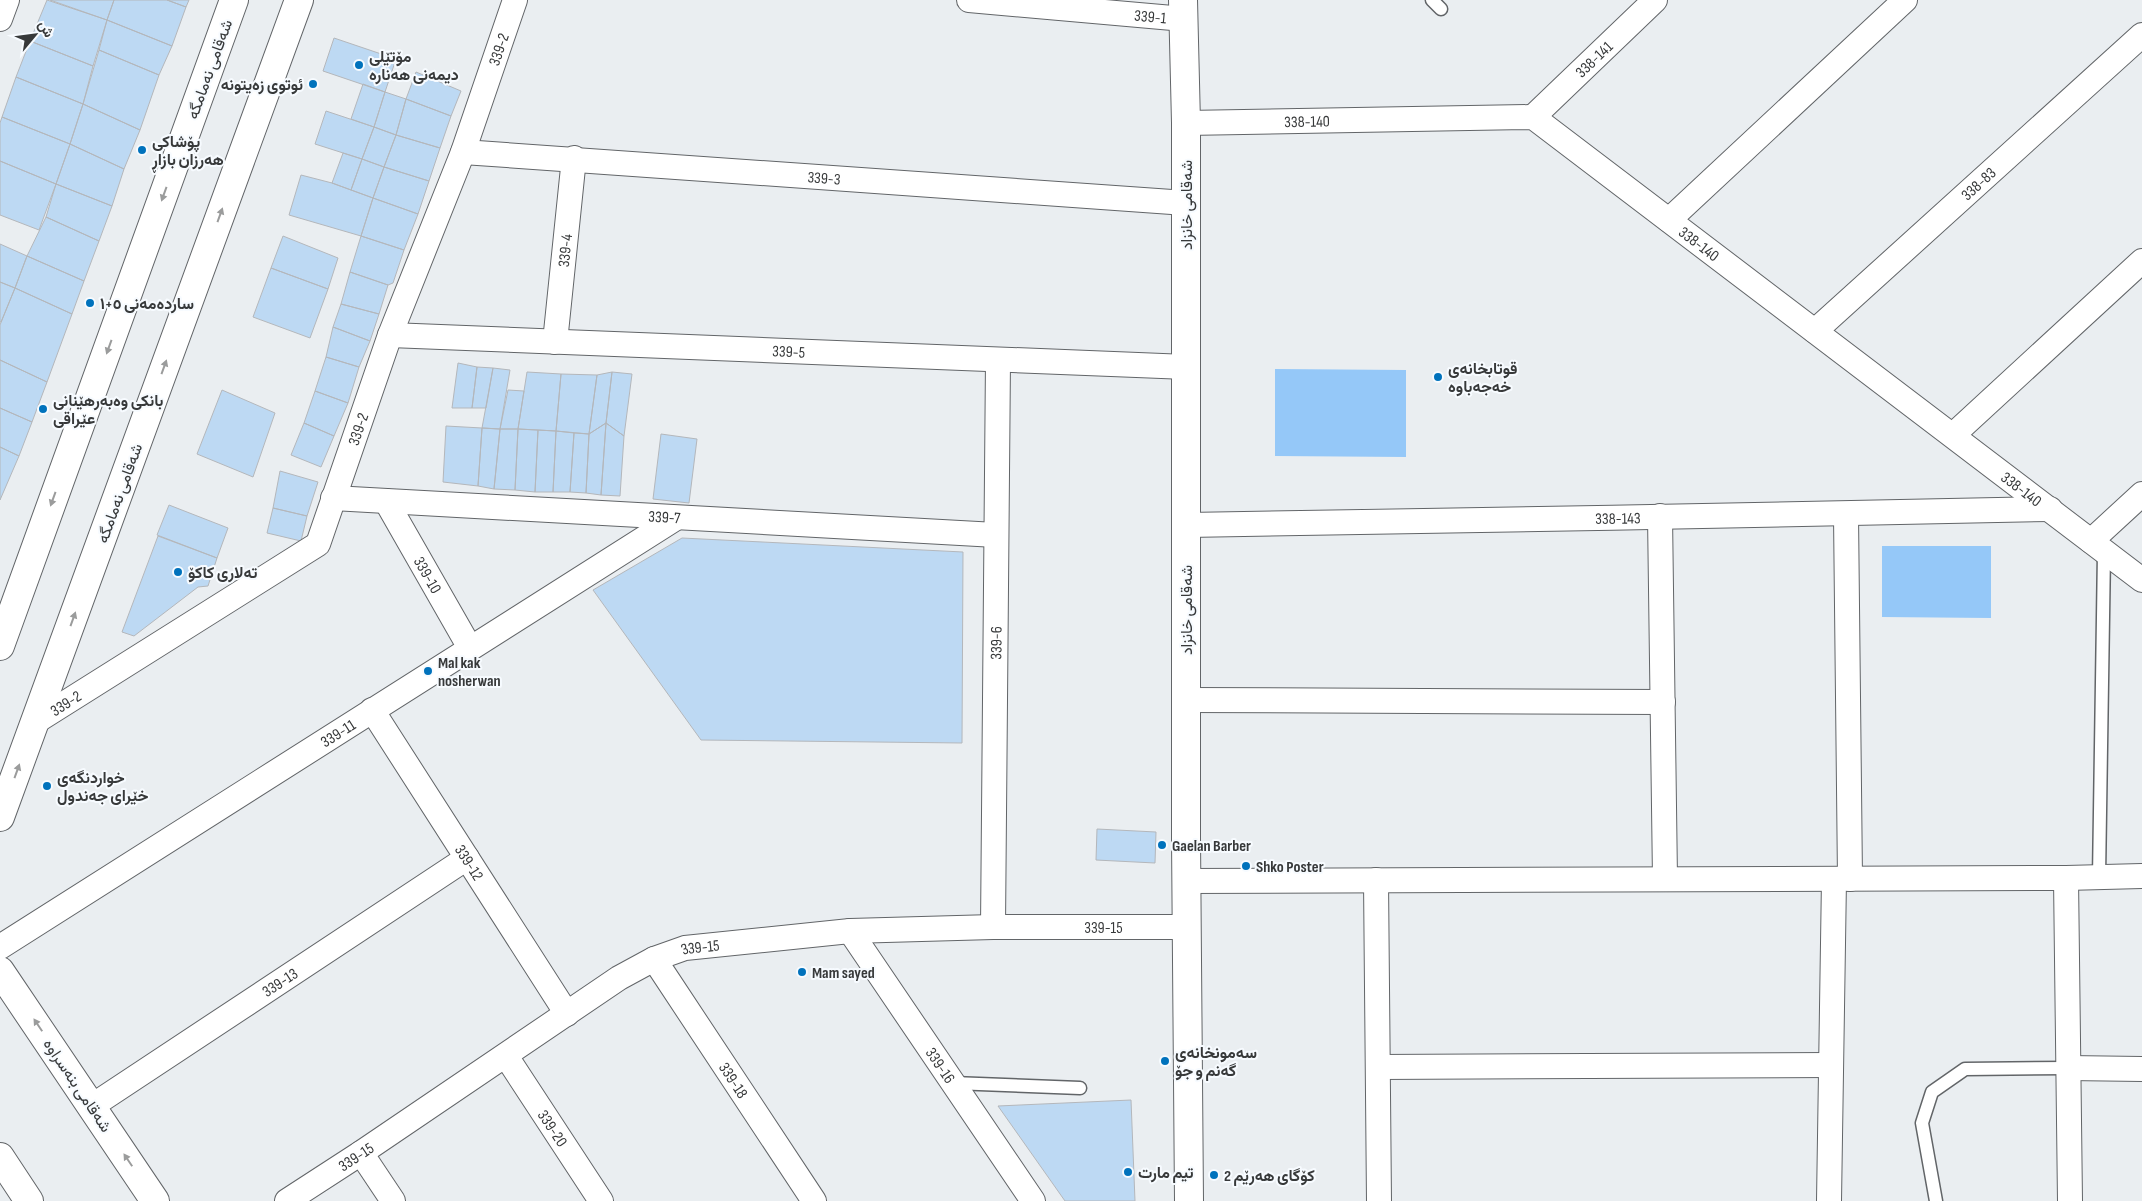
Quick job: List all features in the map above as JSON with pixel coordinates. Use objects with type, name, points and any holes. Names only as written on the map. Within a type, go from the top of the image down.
[{"type":"main road","name":"شەقامی نەمامگە","points":[[0,646],[234,0]]},
{"type":"main road","name":"شەقامی نەمامگە","points":[[0,817],[299,0]]},
{"type":"main road","name":"شەقامی خانزاد","points":[[1184,6],[1187,367],[1186,927],[1189,1201]]},
{"type":"main road","name":"شەقامی بنەسراوە","points":[[0,971],[155,1201]]},
{"type":"main road","points":[[0,1157],[29,1201]]},
{"type":"main road","points":[[0,1191],[17,1201]]},
{"type":"street","points":[[0,19],[7,0]]},
{"type":"street","name":"339-2","points":[[35,722],[318,544],[390,335],[463,152],[515,0]]},
{"type":"street","name":"339-1","points":[[969,0],[1184,6]]},
{"type":"street","name":"338-141","points":[[1532,117],[1655,0]]},
{"type":"street","points":[[1668,220],[1905,0]]},
{"type":"street","name":"338-83","points":[[1815,331],[2142,35]]},
{"type":"street","name":"338-140","points":[[1186,123],[1532,117],[2142,580]]},
{"type":"street","name":"339-3","points":[[463,152],[574,158],[1186,203]]},
{"type":"street","name":"339-4","points":[[555,342],[574,158]]},
{"type":"street","points":[[1953,435],[2142,261]]},
{"type":"street","name":"339-5","points":[[390,335],[1187,367]]},
{"type":"street","name":"339-6","points":[[993,927],[998,360]]},
{"type":"street","points":[[2098,546],[2142,494]]},
{"type":"street","name":"339-7","points":[[333,498],[996,535]]},
{"type":"street","name":"339-10","points":[[386,501],[470,648]]},
{"type":"street","name":"338-143","points":[[1187,525],[1660,516],[1846,515],[2050,509]]},
{"type":"street","points":[[1829,1201],[1831,1065],[1842,879],[1846,515]]},
{"type":"street","points":[[1660,516],[1665,879]]},
{"type":"street","name":"339-11","points":[[0,947],[676,518]]},
{"type":"street","points":[[1186,700],[1663,702]]},
{"type":"street","name":"339-12","points":[[372,710],[567,1014]]},
{"type":"street","name":"339-13","points":[[92,1106],[467,858]]},
{"type":"street","points":[[1186,881],[2066,878],[2142,876]]},
{"type":"street","points":[[2066,878],[2070,1201]]},
{"type":"street","points":[[1376,880],[1379,1201]]},
{"type":"street","name":"339-15","points":[[287,1201],[362,1153],[620,978],[654,959],[685,948],[850,931],[993,927],[1186,927]]},
{"type":"street","name":"339-16","points":[[850,931],[1033,1201]]},
{"type":"street","name":"339-18","points":[[654,959],[814,1201]]},
{"type":"street","name":"339-20","points":[[506,1056],[601,1201]]},
{"type":"street","points":[[1378,1067],[1831,1065]]},
{"type":"street","points":[[2068,1068],[2142,1069]]},
{"type":"street","points":[[362,1153],[393,1201]]},
{"type":"lane","points":[[2098,546],[2099,877]]},
{"type":"lane","points":[[1936,1201],[1922,1123],[1932,1092],[1965,1069],[2068,1068]]},
{"type":"lane","points":[[953,1083],[1080,1088]]},
{"type":"shaded area","points":[[1275,369],[1406,370],[1406,457],[1275,456]]},
{"type":"shaded area","points":[[1882,546],[1991,546],[1991,618],[1882,617]]},
{"type":"building","points":[[47,0],[107,20],[93,66],[30,41]]},
{"type":"building","points":[[50,0],[114,0],[107,20]]},
{"type":"building","points":[[114,0],[167,0],[186,7],[172,46],[107,20]]},
{"type":"building","points":[[167,0],[189,0],[186,7]]},
{"type":"building","points":[[107,20],[172,46],[159,75],[99,50]]},
{"type":"building","name":"مۆتێلی دیمەنی هەنارە","points":[[334,38],[396,59],[385,92],[323,71]]},
{"type":"building","points":[[30,41],[93,66],[83,104],[16,77]]},
{"type":"building","points":[[99,50],[159,75],[140,130],[83,104]]},
{"type":"building","points":[[416,72],[461,91],[451,116],[406,99]]},
{"type":"building","points":[[16,77],[83,104],[70,144],[2,117]]},
{"type":"building","points":[[363,84],[385,92],[374,127],[351,119]]},
{"type":"building","points":[[385,92],[406,99],[396,135],[374,127]]},
{"type":"building","points":[[406,99],[451,116],[440,148],[396,135]]},
{"type":"building","points":[[83,104],[140,130],[124,169],[70,144]]},
{"type":"building","points":[[326,111],[374,127],[362,159],[315,144]]},
{"type":"building","points":[[2,117],[70,144],[56,184],[0,161],[0,123]]},
{"type":"building","points":[[374,127],[396,135],[384,167],[362,159]]},
{"type":"building","points":[[396,135],[440,148],[429,181],[384,167]]},
{"type":"building","points":[[70,144],[124,169],[112,206],[56,184]]},
{"type":"building","points":[[343,153],[362,159],[351,190],[332,183]]},
{"type":"building","points":[[362,159],[384,167],[373,198],[351,190]]},
{"type":"building","points":[[0,161],[56,184],[39,230],[0,215]]},
{"type":"building","points":[[384,167],[429,181],[418,214],[373,198]]},
{"type":"building","points":[[301,175],[332,183],[373,198],[361,236],[289,215]]},
{"type":"building","points":[[56,184],[112,206],[99,241],[46,217]]},
{"type":"building","points":[[373,198],[418,214],[404,250],[361,236]]},
{"type":"building","points":[[46,217],[99,241],[84,281],[27,256]]},
{"type":"building","points":[[283,236],[338,258],[328,289],[271,268]]},
{"type":"building","points":[[361,236],[404,250],[393,283],[388,285],[350,272]]},
{"type":"building","points":[[0,244],[27,256],[15,288],[0,282]]},
{"type":"building","points":[[27,256],[84,281],[72,314],[15,288]]},
{"type":"building","points":[[271,268],[328,289],[310,338],[253,317]]},
{"type":"building","points":[[350,272],[388,285],[379,314],[341,304]]},
{"type":"building","points":[[0,282],[15,288],[1,322],[0,322]]},
{"type":"building","points":[[15,288],[72,314],[47,382],[0,360],[0,325]]},
{"type":"building","points":[[341,304],[379,314],[370,341],[333,327]]},
{"type":"building","points":[[333,327],[370,341],[359,367],[326,357]]},
{"type":"building","points":[[326,357],[359,367],[348,403],[315,391]]},
{"type":"building","points":[[0,360],[47,382],[32,422],[0,408]]},
{"type":"building","points":[[458,363],[477,367],[472,408],[452,408]]},
{"type":"building","points":[[477,367],[493,368],[486,408],[472,408]]},
{"type":"building","points":[[493,368],[510,370],[500,429],[482,428]]},
{"type":"building","points":[[527,372],[561,374],[556,431],[518,429]]},
{"type":"building","points":[[612,372],[606,423],[589,434],[597,375]]},
{"type":"building","points":[[612,372],[632,374],[624,436],[606,423]]},
{"type":"building","points":[[561,374],[597,375],[589,434],[556,431]]},
{"type":"building","points":[[222,390],[275,413],[253,477],[197,454]]},
{"type":"building","points":[[508,390],[524,391],[518,429],[500,429]]},
{"type":"building","points":[[315,391],[348,403],[334,436],[304,423]]},
{"type":"building","points":[[0,408],[32,422],[19,456],[0,447]]},
{"type":"building","points":[[304,423],[334,436],[321,467],[291,455]]},
{"type":"building","points":[[606,423],[601,495],[586,493],[589,434]]},
{"type":"building","points":[[606,423],[624,436],[620,496],[601,495]]},
{"type":"building","points":[[446,426],[482,428],[478,486],[443,482]]},
{"type":"building","points":[[482,428],[500,429],[494,489],[478,486]]},
{"type":"building","points":[[500,429],[518,429],[515,490],[494,489]]},
{"type":"building","points":[[518,429],[538,430],[535,492],[515,490]]},
{"type":"building","points":[[538,430],[556,431],[553,492],[535,492]]},
{"type":"building","points":[[556,431],[574,433],[570,492],[553,492]]},
{"type":"building","points":[[574,433],[589,434],[586,493],[570,492]]},
{"type":"building","points":[[661,434],[697,439],[689,503],[653,499]]},
{"type":"building","points":[[0,447],[19,456],[0,500]]},
{"type":"building","points":[[280,471],[318,482],[307,516],[273,508]]},
{"type":"building","points":[[169,505],[228,528],[217,558],[157,535]]},
{"type":"building","points":[[273,508],[307,516],[301,541],[267,533]]},
{"type":"building","name":"تەلاری کاکۆ","points":[[158,536],[217,558],[208,586],[198,587],[134,636],[122,632]]},
{"type":"building","points":[[682,538],[963,552],[962,743],[701,740],[593,590]]},
{"type":"building","points":[[1097,829],[1156,832],[1155,863],[1096,860]]},
{"type":"building","points":[[1131,1100],[1135,1201],[1065,1201],[998,1106]]},
{"type":"place","name":"مۆتێلی دیمەنی هەنارە","points":[[359,65]]},
{"type":"place","name":"ئوتوی زەیتونە","points":[[313,84]]},
{"type":"place","name":"پۆشاکی هەرزان بازاڕ","points":[[142,150]]},
{"type":"place","name":"ساردەمەنی ٥+١","points":[[90,303]]},
{"type":"place","name":"قوتابخانەی خەجەباوە","points":[[1438,377]]},
{"type":"place","name":"بانکی وەبەرهێنانی عێراقی","points":[[43,409]]},
{"type":"place","name":"تەلاری کاکۆ","points":[[178,572]]},
{"type":"place","name":"Mal kak nosherwan","points":[[428,671]]},
{"type":"place","name":"خواردنگەی خێرای جەندول","points":[[47,786]]},
{"type":"place","name":"Gaelan Barber","points":[[1162,845]]},
{"type":"place","name":"Shko Poster","points":[[1246,866]]},
{"type":"place","name":"Mam sayed","points":[[802,972]]},
{"type":"place","name":"سەمونخانەی گەنم و جۆ","points":[[1165,1061]]},
{"type":"place","name":"تيم مارت","points":[[1128,1172]]},
{"type":"place","name":"کۆگای هەرێم 2","points":[[1214,1175]]}]
